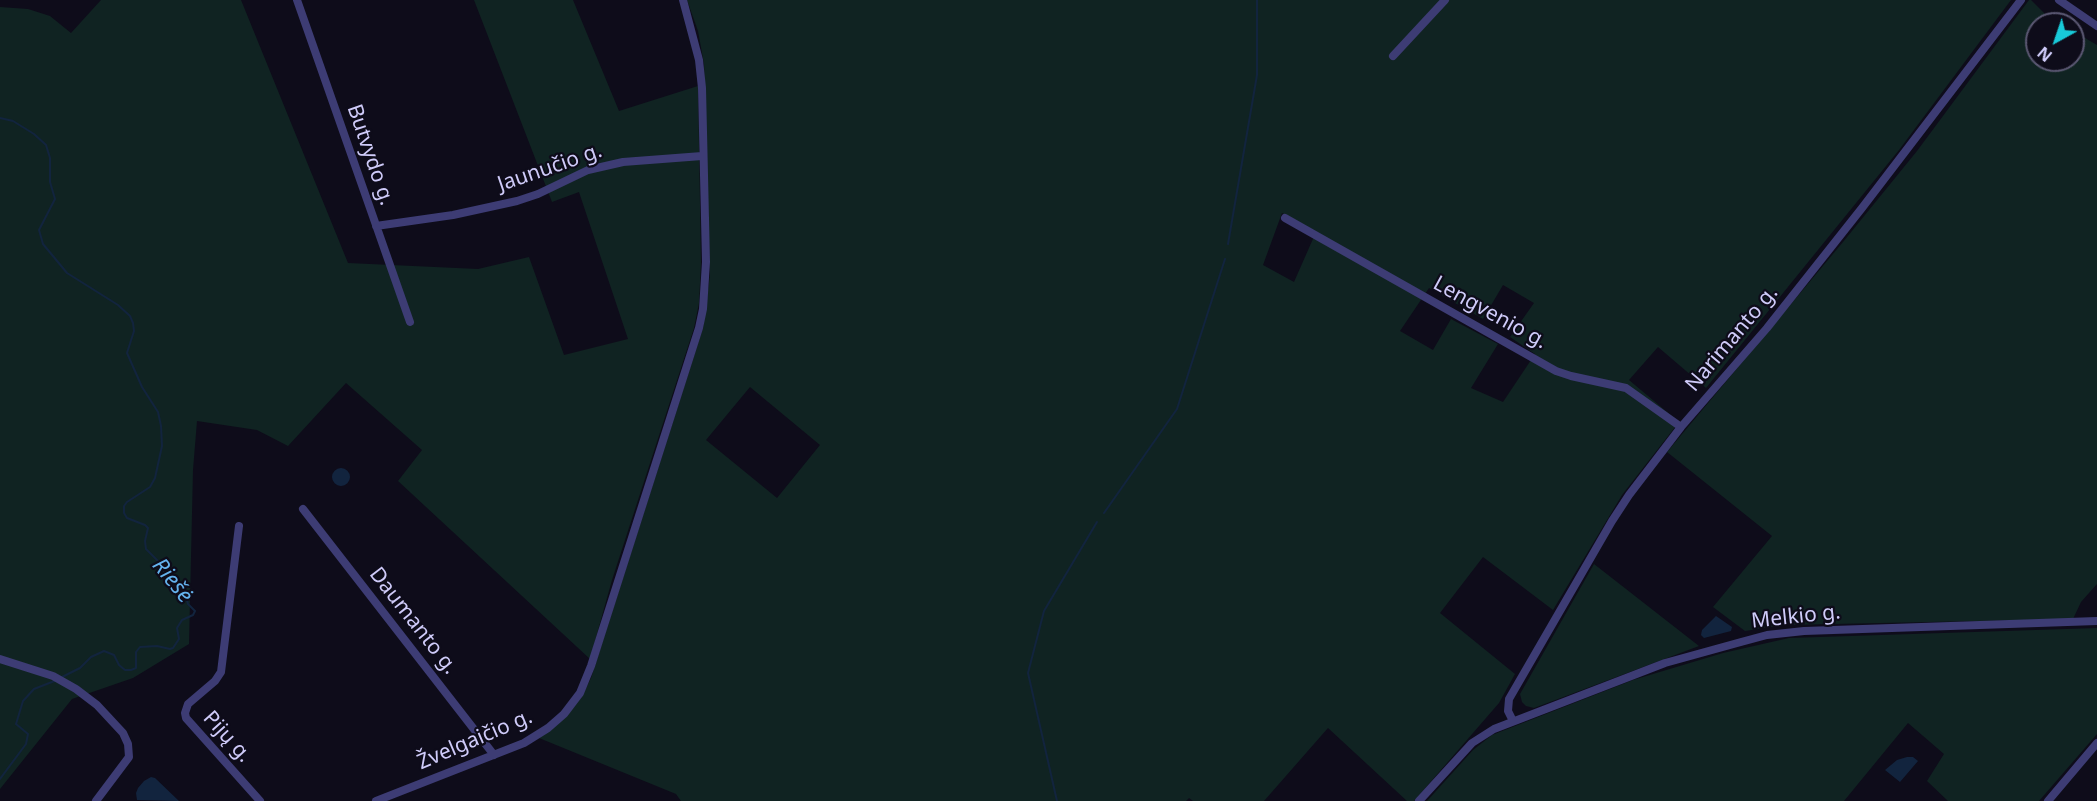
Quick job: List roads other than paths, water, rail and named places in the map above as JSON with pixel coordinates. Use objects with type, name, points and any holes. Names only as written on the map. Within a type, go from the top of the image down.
[{"type":"street","name":"Butvydo g.","points":[[297,0],[410,322]]},
{"type":"street","name":"Žvelgaičio g.","points":[[376,801],[524,743],[548,728],[575,701],[591,666],[699,328],[703,309],[706,262],[702,88],[699,60],[683,0]]},
{"type":"street","points":[[1393,56],[1445,0]]},
{"type":"street","name":"Narimanto g.","points":[[1513,721],[1507,706],[1509,699],[1612,521],[1681,427],[1767,328],[2021,0]]},
{"type":"street","points":[[2060,0],[2097,26]]},
{"type":"street","name":"Jaunučio g.","points":[[376,226],[453,215],[517,201],[538,194],[588,170],[623,162],[702,156]]},
{"type":"street","name":"Lengvenio g.","points":[[1285,219],[1556,371],[1626,388],[1681,427]]},
{"type":"street","name":"Daumanto g.","points":[[303,510],[494,755]]},
{"type":"street","name":"Pijų g.","points":[[239,526],[221,672],[215,681],[188,704],[184,713],[260,801]]},
{"type":"street","name":"Melkio g.","points":[[1419,801],[1472,743],[1494,729],[1665,663],[1767,635],[1804,631],[2097,621]]},
{"type":"street","points":[[0,659],[53,676],[76,689],[92,700],[123,733],[129,751],[126,763],[96,801]]},
{"type":"street","points":[[2048,801],[2097,743]]},
{"type":"water","points":[[337,468],[345,468],[350,473],[348,484],[337,486],[332,481],[332,473]]},
{"type":"water","points":[[1716,616],[1732,627],[1731,631],[1704,638],[1701,635],[1702,630]]},
{"type":"water","points":[[1913,757],[1918,761],[1900,782],[1885,770],[1897,760]]},
{"type":"water","points":[[151,777],[155,778],[179,801],[137,800],[138,788]]},
{"type":"waterway","points":[[1228,244],[1257,75],[1257,0]]},
{"type":"waterway","name":"Riešė","points":[[0,118],[13,121],[34,134],[46,145],[50,158],[50,182],[55,199],[39,230],[43,244],[67,273],[118,305],[130,316],[133,323],[134,331],[127,353],[142,387],[158,412],[162,446],[155,478],[150,487],[127,502],[124,506],[124,513],[127,518],[148,528],[146,549],[159,562],[170,583],[178,584],[184,589],[188,604],[195,611],[193,615],[182,620],[177,628],[179,639],[173,648],[140,647],[136,652],[136,668],[125,670],[119,665],[114,655],[104,651],[91,657],[80,668],[62,677]]},
{"type":"waterway","points":[[1104,513],[1177,409],[1225,259]]},
{"type":"waterway","points":[[1057,801],[1028,673],[1044,611],[1097,522]]},
{"type":"waterway","name":"Riešė","points":[[0,779],[26,744],[28,734],[16,724],[23,701],[34,689],[57,680]]}]
